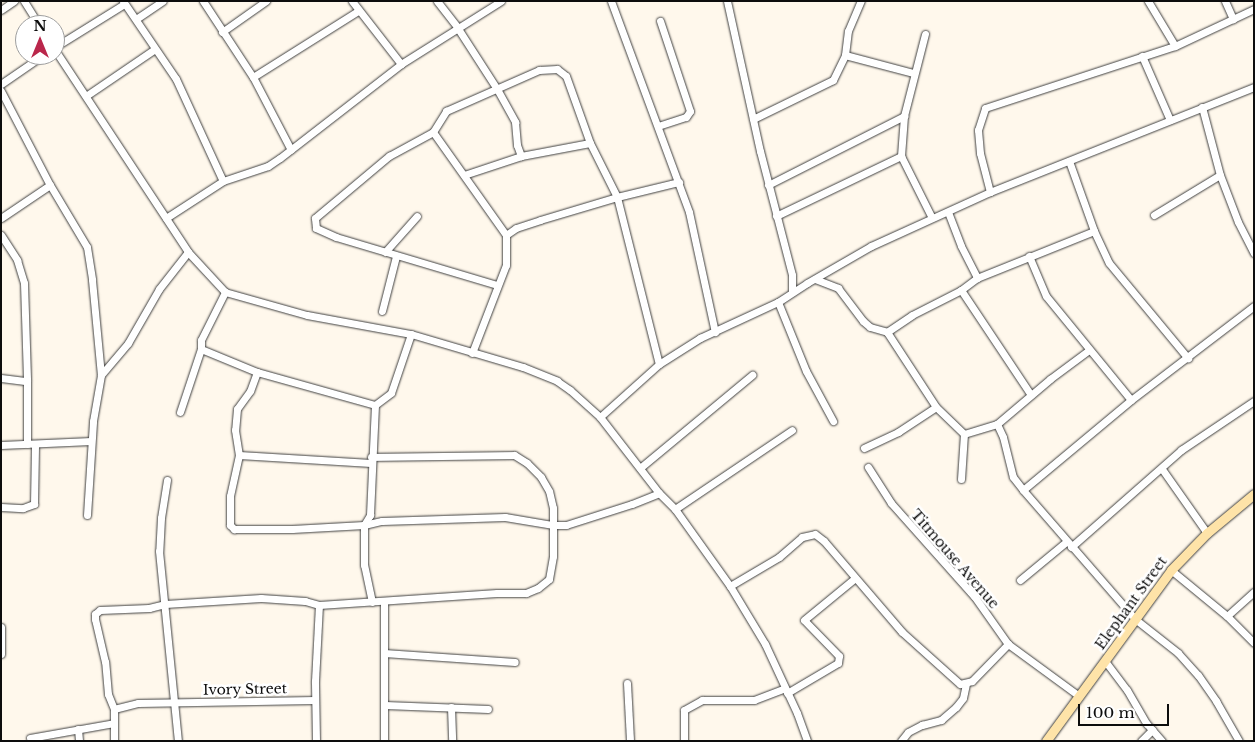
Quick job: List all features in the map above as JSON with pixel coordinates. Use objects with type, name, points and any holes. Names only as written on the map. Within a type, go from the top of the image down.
[{"type":"main road","name":"Elephant Street","points":[[1046,741],[1171,570],[1207,532],[1254,494]]},
{"type":"street","points":[[1,10],[14,1]]},
{"type":"street","points":[[24,1],[33,15]]},
{"type":"street","points":[[136,19],[163,1]]},
{"type":"street","points":[[203,1],[253,78],[291,150]]},
{"type":"street","points":[[222,32],[266,1]]},
{"type":"street","points":[[352,1],[401,64]]},
{"type":"street","points":[[438,1],[457,26],[497,89],[515,122],[517,145],[521,156]]},
{"type":"street","points":[[166,218],[223,181],[268,166],[401,64],[457,26],[501,1]]},
{"type":"street","points":[[611,1],[679,182],[702,266],[715,332]]},
{"type":"street","points":[[727,1],[768,185],[792,275],[792,292]]},
{"type":"street","points":[[753,119],[833,80],[845,55],[848,31],[861,1]]},
{"type":"street","points":[[1148,1],[1175,46]]},
{"type":"street","points":[[1225,1],[1233,19]]},
{"type":"street","points":[[65,41],[124,2],[176,79],[223,181]]},
{"type":"street","points":[[990,192],[980,153],[978,130],[986,108],[1175,46],[1254,9]]},
{"type":"street","points":[[253,78],[358,11]]},
{"type":"street","points":[[658,126],[686,117],[690,111],[660,21]]},
{"type":"street","points":[[925,34],[913,73],[904,116],[901,156],[932,218]]},
{"type":"street","points":[[86,96],[156,49]]},
{"type":"street","points":[[845,55],[913,73]]},
{"type":"street","points":[[1142,56],[1170,120]]},
{"type":"street","points":[[65,63],[105,130],[188,252],[225,292],[308,314],[410,334],[523,367],[570,390],[600,417],[659,493],[675,509],[730,586],[765,644],[807,741]]},
{"type":"street","points":[[1,84],[29,65]]},
{"type":"street","points":[[497,285],[396,256],[316,228],[315,218],[389,156],[433,132],[446,110],[539,70],[557,69],[566,76],[590,143],[617,197],[660,364]]},
{"type":"street","points":[[600,417],[660,364],[700,338],[778,302],[871,246],[990,192],[1254,87]]},
{"type":"street","points":[[1,91],[50,185],[87,247],[101,375],[96,391],[87,515]]},
{"type":"street","points":[[1202,107],[1220,175],[1238,222],[1254,253]]},
{"type":"street","points":[[768,185],[904,116]]},
{"type":"street","points":[[433,132],[506,235],[506,265],[472,353]]},
{"type":"street","points":[[464,175],[521,156],[590,143]]},
{"type":"street","points":[[776,216],[901,156]]},
{"type":"street","points":[[1069,161],[1094,231],[1109,263],[1188,358]]},
{"type":"street","points":[[1154,215],[1220,175]]},
{"type":"street","points":[[506,235],[516,228],[617,197],[679,182]]},
{"type":"street","points":[[1,218],[50,185]]},
{"type":"street","points":[[948,212],[961,246],[977,278]]},
{"type":"street","points":[[386,252],[416,216]]},
{"type":"street","points":[[888,332],[912,315],[961,290],[977,278],[1094,231]]},
{"type":"street","points":[[1,235],[17,260],[24,283],[34,504],[23,508],[1,507]]},
{"type":"street","points":[[101,375],[128,343],[159,289],[188,252]]},
{"type":"street","points":[[382,311],[396,256]]},
{"type":"street","points":[[1029,256],[1046,296],[1131,400]]},
{"type":"street","points":[[792,275],[807,283]]},
{"type":"street","points":[[815,279],[838,288],[863,321],[870,327],[888,332],[936,407],[964,434]]},
{"type":"street","points":[[961,290],[1031,395]]},
{"type":"street","points":[[180,412],[201,349],[201,340],[225,292]]},
{"type":"street","points":[[778,302],[806,371],[833,421]]},
{"type":"street","points":[[1023,490],[1131,400],[1254,306]]},
{"type":"street","points":[[372,602],[364,566],[364,525],[370,515],[375,405],[391,393],[410,334]]},
{"type":"street","points":[[201,349],[257,372],[375,405]]},
{"type":"street","points":[[964,434],[997,424],[1089,350]]},
{"type":"street","points":[[257,372],[250,391],[237,409],[236,430],[239,455],[229,508],[230,525],[234,529],[292,529],[364,525],[382,521],[505,517],[553,526],[599,515],[659,493]]},
{"type":"street","points":[[640,468],[752,375]]},
{"type":"street","points":[[1,378],[27,381]]},
{"type":"street","points":[[1020,580],[1162,469],[1181,450],[1254,401]]},
{"type":"street","points":[[864,448],[898,432],[936,407]]},
{"type":"street","points":[[997,424],[1004,437],[1013,477],[1068,544],[1135,620],[1178,653],[1198,675],[1216,701],[1239,741]]},
{"type":"street","points":[[675,509],[792,430]]},
{"type":"street","points":[[960,479],[964,434]]},
{"type":"street","points":[[1,445],[92,441]]},
{"type":"street","points":[[114,741],[114,709],[108,694],[105,662],[95,614],[108,609],[149,608],[165,604],[262,598],[306,601],[319,605],[496,593],[526,593],[538,588],[549,579],[552,569],[553,526],[549,490],[541,477],[514,455],[371,460],[239,455]]},
{"type":"street","name":"Titmouse Avenue","points":[[868,467],[892,503],[974,596],[1008,644],[1079,696]]},
{"type":"street","points":[[1162,469],[1207,532]]},
{"type":"street","points":[[167,480],[160,542],[178,741]]},
{"type":"street","points":[[730,586],[779,557],[802,537],[815,534],[824,541],[854,579],[902,632],[960,684],[972,681],[1008,644]]},
{"type":"street","points":[[1171,570],[1227,616],[1254,642]]},
{"type":"street","points":[[684,741],[684,710],[702,700],[754,700],[786,691],[838,664],[838,656],[804,620],[854,579]]},
{"type":"street","points":[[1227,616],[1254,592]]},
{"type":"street","points":[[384,602],[384,741]]},
{"type":"street","points":[[316,741],[315,700],[319,605]]},
{"type":"street","points":[[1,627],[1,654]]},
{"type":"street","points":[[384,653],[515,662]]},
{"type":"street","points":[[1106,661],[1152,730],[1162,741]]},
{"type":"street","points":[[627,683],[630,741]]},
{"type":"street","points":[[901,741],[908,732],[922,724],[941,720],[956,707],[963,698],[966,684]]},
{"type":"street","name":"Ivory Street","points":[[114,709],[138,703],[315,700]]},
{"type":"street","points":[[385,705],[488,709]]},
{"type":"street","points":[[451,707],[452,741]]},
{"type":"street","points":[[30,738],[114,723]]},
{"type":"street","points":[[78,729],[79,741]]},
{"type":"street","points":[[1141,741],[1152,730]]}]
